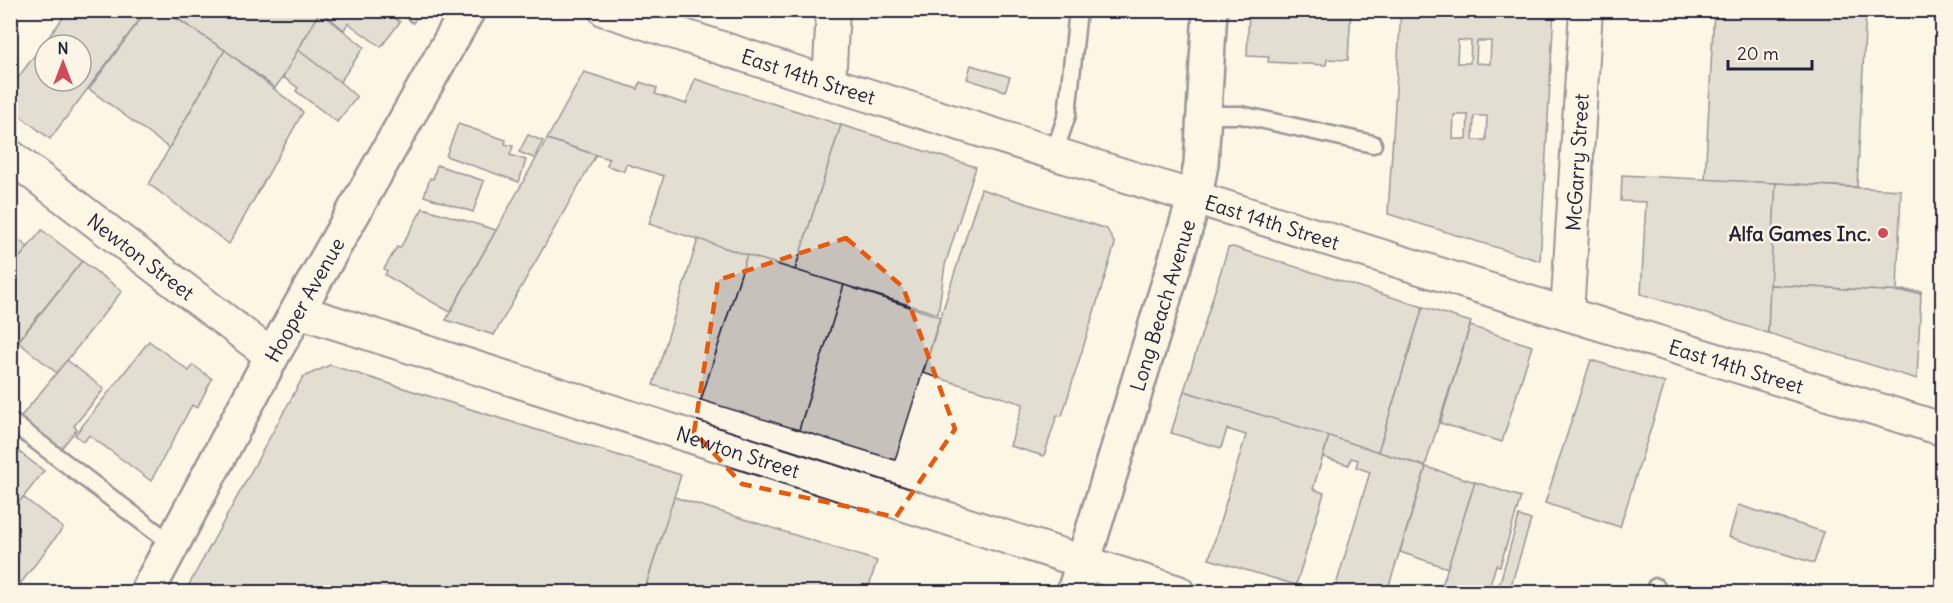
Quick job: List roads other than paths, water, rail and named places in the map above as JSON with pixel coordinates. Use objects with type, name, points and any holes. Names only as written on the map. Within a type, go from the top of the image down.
[{"type":"street","name":"Hooper Avenue","points":[[147,592],[272,356],[468,10]]},
{"type":"street","name":"East 14th Street","points":[[605,10],[829,83],[1942,429]]},
{"type":"street","points":[[829,83],[833,10]]},
{"type":"street","name":"Long Beach Avenue","points":[[1078,578],[1195,197],[1201,164],[1210,10]]},
{"type":"street","name":"McGarry Street","points":[[1567,314],[1586,10]]},
{"type":"street","name":"Newton Street","points":[[10,156],[272,356]]},
{"type":"street","name":"Newton Street","points":[[298,311],[1078,578],[1178,592]]},
{"type":"lane","points":[[1054,153],[1067,115],[1078,10]]},
{"type":"lane","points":[[1204,115],[1241,115],[1373,144]]},
{"type":"lane","points":[[10,421],[173,545]]},
{"type":"place","name":"Alfa Games Inc.","points":[[1883,233]]}]
